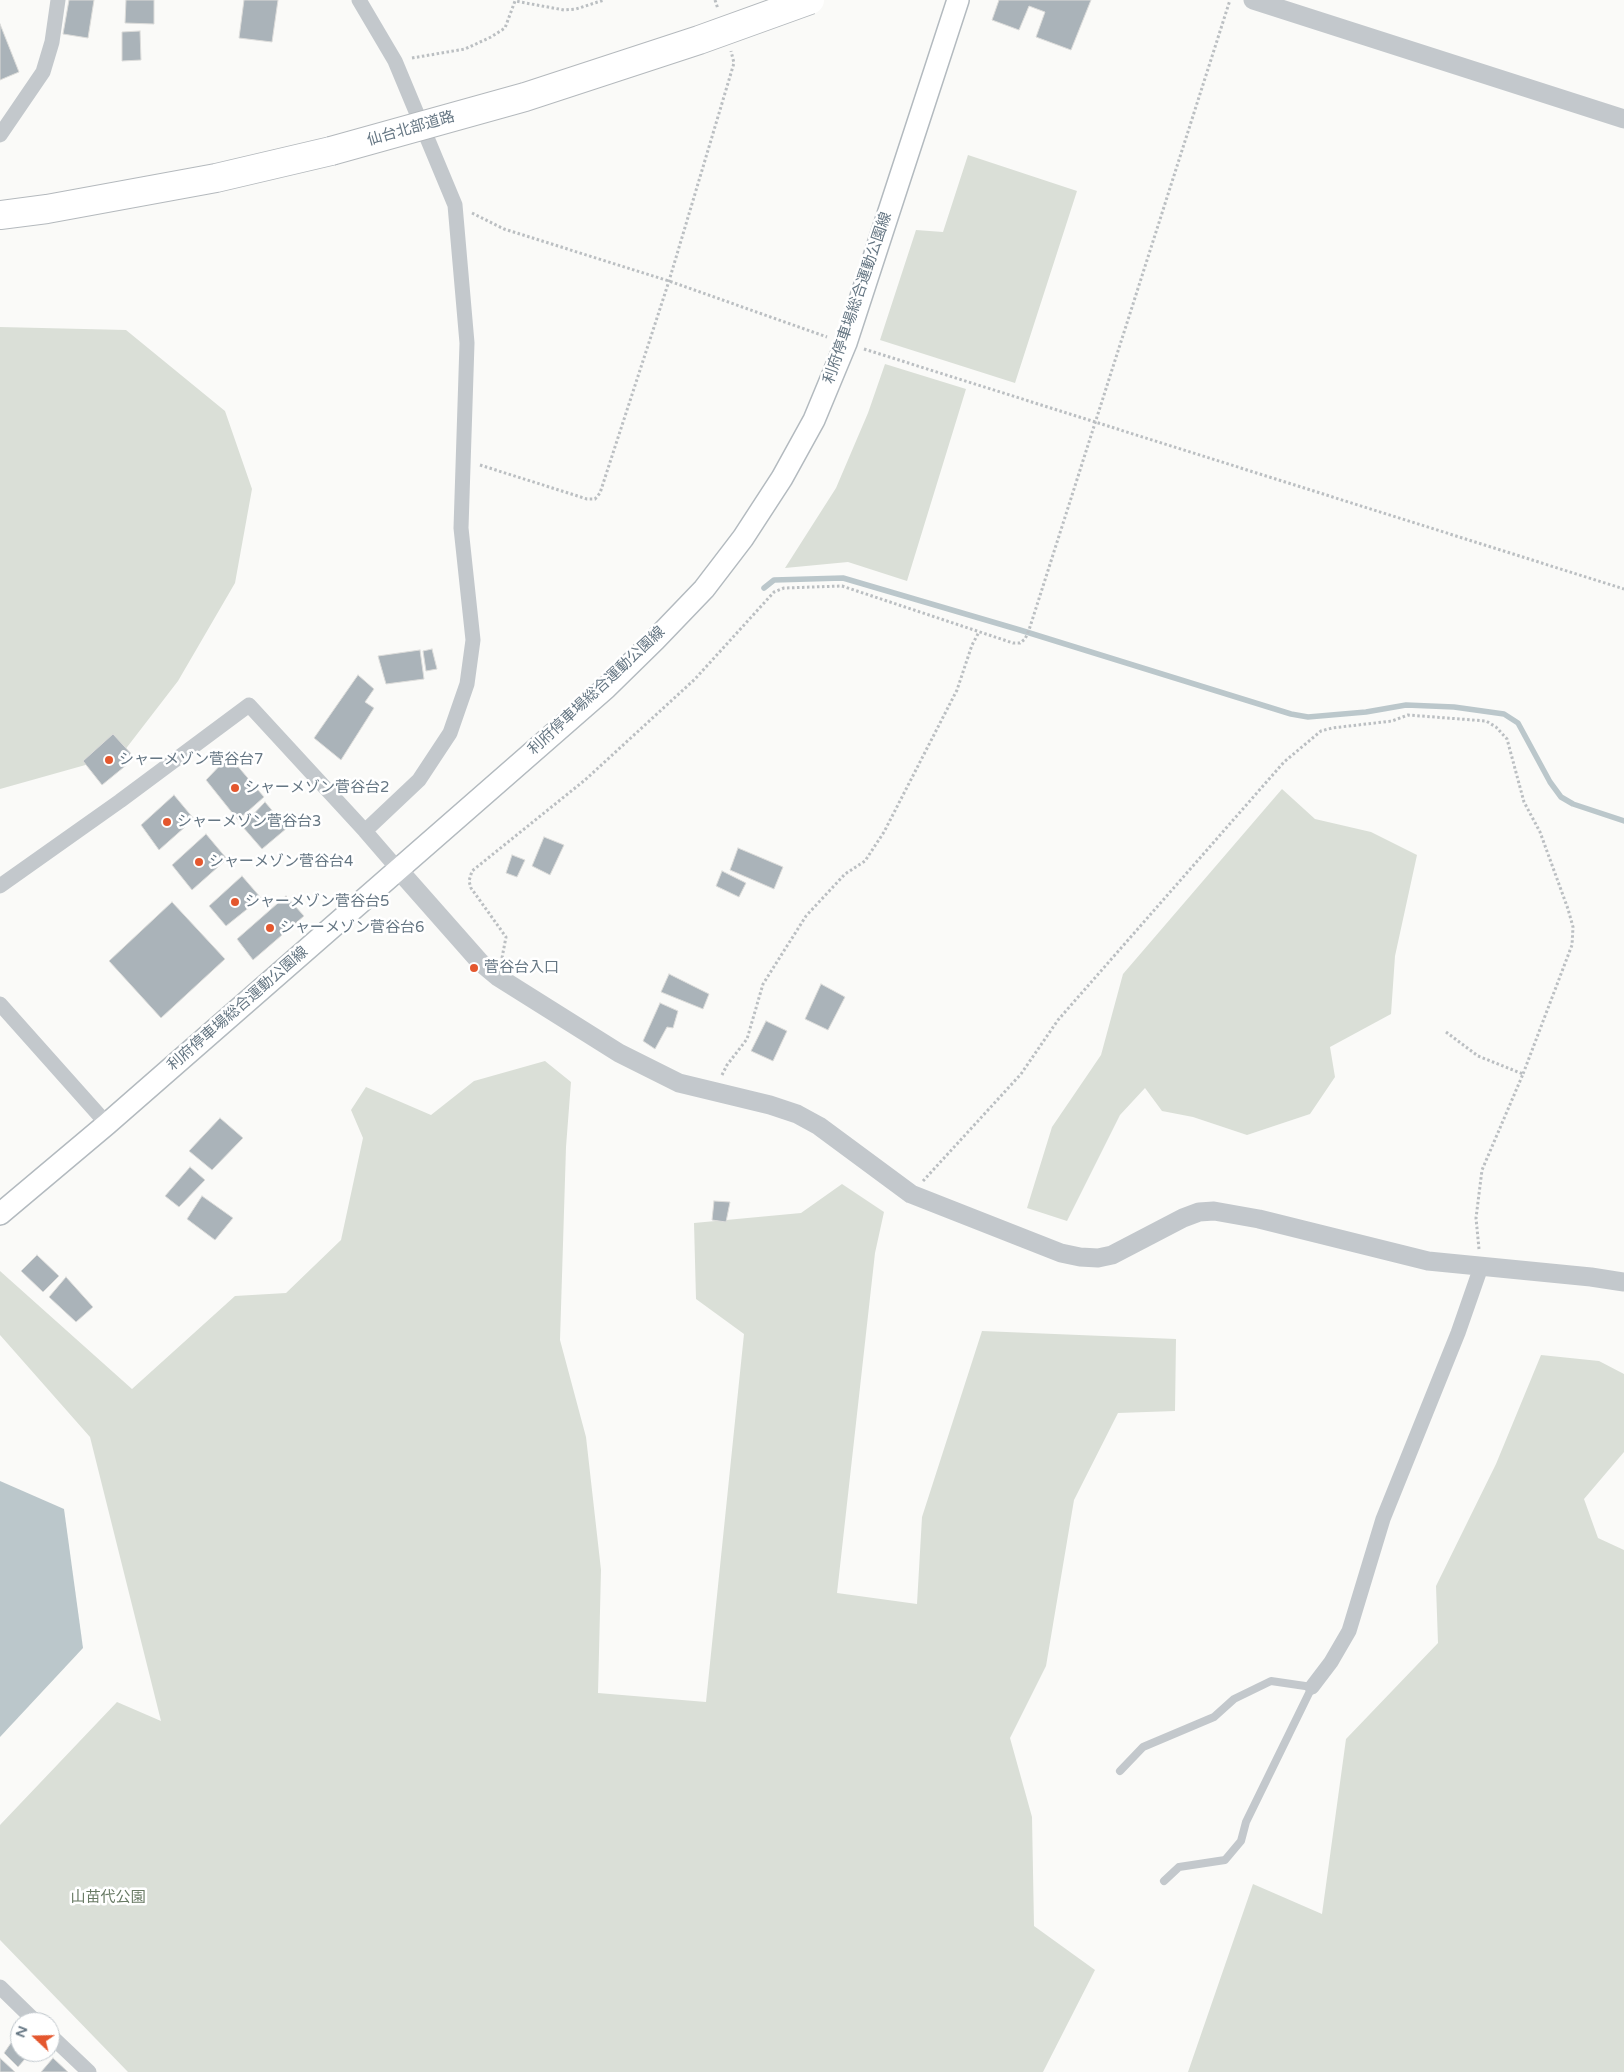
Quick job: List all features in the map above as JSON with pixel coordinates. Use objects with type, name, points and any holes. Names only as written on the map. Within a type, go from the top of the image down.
[{"type":"highway","name":"仙台北部道路","points":[[0,215],[47,209],[216,178],[331,151],[525,97],[699,40],[810,0]]},
{"type":"main road","name":"利府停車場総合運動公園線","points":[[0,1214],[107,1124],[606,688],[704,588],[743,538],[782,478],[814,420],[846,343],[958,0]]},
{"type":"street","points":[[0,135],[43,72],[52,42],[58,0]]},
{"type":"street","points":[[359,0],[395,61],[455,205],[467,343],[461,528],[473,640],[467,684],[450,733],[419,780],[365,831]]},
{"type":"street","points":[[1253,0],[1624,119]]},
{"type":"street","points":[[0,886],[120,801],[249,705],[365,831],[480,962],[498,977],[576,1028],[619,1053],[679,1083],[770,1105],[797,1114],[819,1126],[911,1194],[1034,1243],[1080,1257],[1098,1258],[1112,1255],[1183,1218],[1199,1212],[1214,1211],[1259,1219],[1428,1261],[1624,1282]]},
{"type":"street","points":[[0,1004],[107,1124]]},
{"type":"street","points":[[1312,1686],[1331,1662],[1349,1631],[1383,1519],[1458,1333],[1481,1267]]},
{"type":"street","points":[[0,1987],[26,2012]]},
{"type":"street","points":[[60,2044],[89,2072]]},
{"type":"lane","points":[[1120,1771],[1143,1747],[1214,1717],[1234,1699],[1271,1681],[1312,1686],[1246,1822],[1241,1841],[1225,1860],[1179,1867],[1164,1881]]},
{"type":"path","points":[[395,61],[465,49],[491,38],[505,28],[515,1],[564,10],[604,0]]},
{"type":"path","points":[[715,0],[720,18]]},
{"type":"path","points":[[498,977],[506,937],[471,888],[469,881],[472,872],[585,780],[688,686],[774,592],[784,588],[842,586],[1013,643],[1020,643],[1025,640],[1230,0]]},
{"type":"path","points":[[462,460],[587,499],[595,499],[600,494],[669,281],[734,63],[729,45]]},
{"type":"path","points":[[455,205],[504,229],[669,281],[846,343],[1624,589]]},
{"type":"path","points":[[715,1092],[727,1065],[747,1039],[763,984],[806,916],[845,874],[865,861],[884,832],[957,690],[972,645],[979,632]]},
{"type":"path","points":[[911,1194],[1021,1074],[1058,1020],[1284,762],[1322,731],[1332,728],[1392,721],[1408,715],[1486,721],[1496,726],[1507,738],[1524,802],[1540,832],[1573,928],[1572,945],[1523,1074],[1482,1170],[1476,1218],[1481,1267]]},
{"type":"path","points":[[1446,1032],[1478,1056],[1523,1074]]},
{"type":"green space","points":[[968,155],[1077,191],[1015,383],[880,340],[916,230],[943,232]]},
{"type":"green space","points":[[0,327],[126,330],[225,411],[252,489],[235,583],[178,681],[121,755],[0,789]]},
{"type":"green space","points":[[885,364],[966,389],[907,581],[848,562],[785,568],[836,488],[868,413]]},
{"type":"green space","points":[[1282,789],[1315,819],[1371,832],[1417,855],[1395,956],[1391,1014],[1330,1047],[1335,1077],[1310,1114],[1247,1135],[1193,1117],[1162,1111],[1145,1088],[1120,1115],[1067,1221],[1027,1208],[1052,1127],[1101,1055],[1123,974]]},
{"type":"green space","name":"山苗代公園","points":[[545,1061],[571,1082],[566,1147],[560,1340],[586,1437],[601,1570],[598,1693],[706,1702],[744,1334],[696,1299],[694,1223],[801,1213],[842,1184],[884,1212],[875,1253],[837,1593],[917,1604],[922,1517],[982,1331],[1176,1339],[1175,1411],[1118,1413],[1074,1500],[1046,1666],[1010,1738],[1032,1817],[1034,1926],[1095,1970],[1043,2072],[128,2072],[0,1940],[0,1825],[117,1702],[161,1721],[90,1437],[0,1335],[0,1271],[132,1389],[235,1296],[286,1293],[341,1240],[363,1138],[351,1110],[366,1087],[431,1115],[474,1081]]},
{"type":"green space","points":[[1541,1355],[1599,1361],[1624,1374],[1624,1452],[1584,1499],[1598,1538],[1624,1550],[1624,2072],[1188,2072],[1253,1884],[1322,1914],[1346,1739],[1438,1643],[1436,1586],[1496,1464]]},
{"type":"shaded area","points":[[0,1481],[64,1509],[83,1648],[0,1737]]},
{"type":"building","points":[[69,0],[94,0],[88,38],[63,34]]},
{"type":"building","points":[[126,0],[154,0],[154,24],[125,23]]},
{"type":"building","points":[[244,0],[278,0],[272,42],[239,38]]},
{"type":"building","points":[[999,0],[1091,0],[1071,50],[1036,37],[1045,12],[1029,6],[1019,30],[992,20]]},
{"type":"building","points":[[0,24],[19,72],[0,80]]},
{"type":"building","points":[[140,31],[141,60],[122,61],[122,32]]},
{"type":"building","points":[[432,649],[437,669],[426,671],[423,651]]},
{"type":"building","points":[[420,650],[424,679],[386,684],[378,656]]},
{"type":"building","points":[[358,675],[374,689],[365,702],[374,708],[341,760],[314,738]]},
{"type":"building","name":"シャーメゾン菅谷台7","points":[[113,734],[135,758],[102,785],[83,761]]},
{"type":"building","name":"シャーメゾン菅谷台2","points":[[229,756],[264,797],[238,820],[206,780]]},
{"type":"building","name":"シャーメゾン菅谷台3","points":[[174,795],[194,819],[159,850],[141,825]]},
{"type":"building","points":[[265,802],[287,828],[262,849],[242,826]]},
{"type":"building","name":"シャーメゾン菅谷台4","points":[[206,834],[227,859],[192,890],[172,865]]},
{"type":"building","points":[[544,837],[564,845],[550,875],[532,866]]},
{"type":"building","points":[[738,848],[783,867],[774,889],[730,870]]},
{"type":"building","points":[[512,855],[525,860],[517,877],[506,873]]},
{"type":"building","points":[[722,871],[746,883],[739,897],[716,886]]},
{"type":"building","name":"シャーメゾン菅谷台5","points":[[242,876],[261,898],[226,926],[209,906]]},
{"type":"building","name":"シャーメゾン菅谷台6","points":[[286,896],[304,916],[253,960],[237,939]]},
{"type":"building","points":[[172,902],[225,959],[161,1018],[109,961]]},
{"type":"building","points":[[669,974],[709,994],[703,1009],[661,992]]},
{"type":"building","points":[[821,984],[845,997],[828,1030],[805,1019]]},
{"type":"building","points":[[660,1003],[678,1011],[673,1028],[667,1027],[655,1049],[643,1041]]},
{"type":"building","points":[[766,1021],[787,1031],[773,1061],[751,1051]]},
{"type":"building","points":[[220,1118],[243,1138],[212,1170],[189,1151]]},
{"type":"building","points":[[190,1167],[205,1180],[179,1207],[165,1196]]},
{"type":"building","points":[[202,1196],[233,1218],[215,1240],[187,1219]]},
{"type":"building","points":[[714,1201],[730,1202],[726,1222],[712,1220]]},
{"type":"building","points":[[37,1255],[59,1276],[43,1292],[21,1271]]},
{"type":"building","points":[[66,1277],[93,1307],[76,1322],[49,1297]]},
{"type":"building","points":[[10,2044],[10,2059],[4,2053]]},
{"type":"building","points":[[0,2058],[15,2072],[0,2072]]},
{"type":"building","points":[[13,2062],[22,2062],[18,2067]]},
{"type":"building","points":[[50,2062],[57,2062],[68,2072],[41,2072]]},
{"type":"waterway","points":[[764,588],[774,580],[843,578],[1020,630],[1291,714],[1308,717],[1366,712],[1406,705],[1454,707],[1504,714],[1518,723],[1550,782],[1561,797],[1573,804],[1624,821]]},
{"type":"place","name":"シャーメゾン菅谷台7","points":[[109,760]]},
{"type":"place","name":"シャーメゾン菅谷台2","points":[[235,788]]},
{"type":"place","name":"シャーメゾン菅谷台3","points":[[167,822]]},
{"type":"place","name":"シャーメゾン菅谷台4","points":[[199,862]]},
{"type":"place","name":"シャーメゾン菅谷台5","points":[[235,902]]},
{"type":"place","name":"シャーメゾン菅谷台6","points":[[270,928]]},
{"type":"place","name":"菅谷台入口","points":[[474,968]]}]
